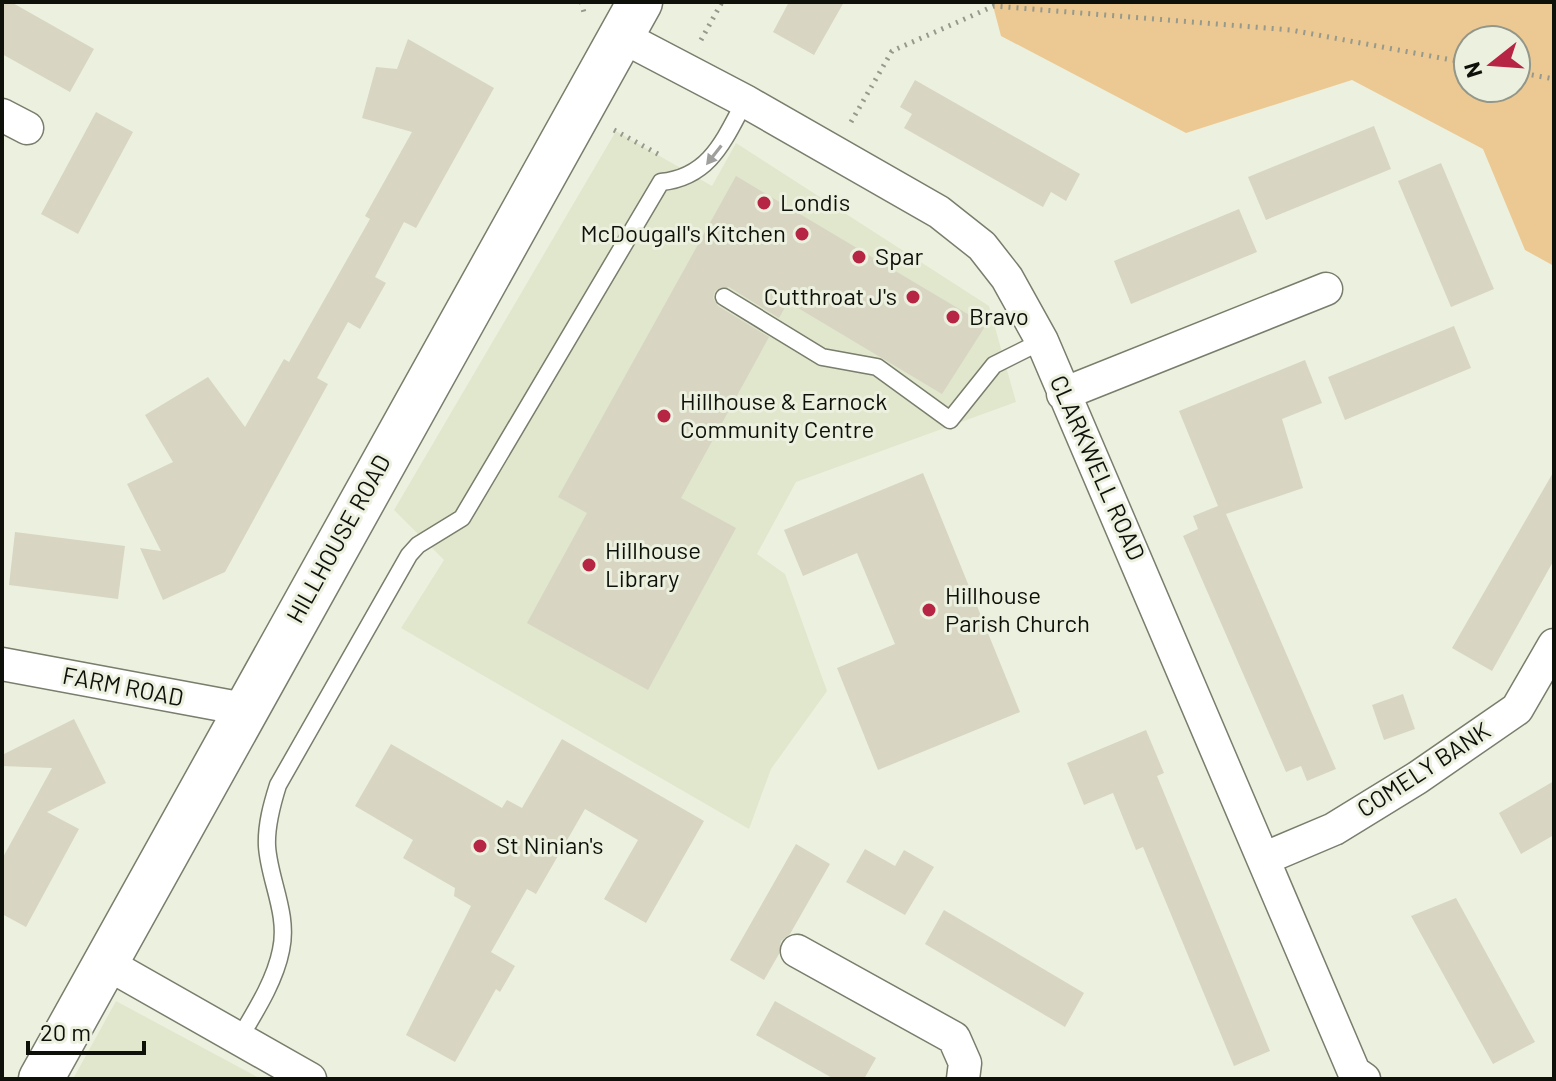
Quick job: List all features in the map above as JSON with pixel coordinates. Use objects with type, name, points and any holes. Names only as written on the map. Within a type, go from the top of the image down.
[{"type":"street","name":"CLARKWELL ROAD","points":[[630,19],[745,101],[939,212],[982,246],[1007,278],[1042,341],[1161,613],[1356,1077]]},
{"type":"street","name":"HILLHOUSE ROAD","points":[[41,1079],[630,19]]},
{"type":"street","points":[[1063,394],[1326,289]]},
{"type":"street","name":"COMELY BANK","points":[[1263,859],[1334,829],[1417,778],[1517,709],[1554,645]]},
{"type":"street","name":"FARM ROAD","points":[[2,664],[244,709]]},
{"type":"street","points":[[797,951],[954,1038],[965,1063],[963,1079]]},
{"type":"street","points":[[104,962],[298,1076]]},
{"type":"lane","points":[[239,1039],[263,998],[282,950],[279,901],[267,845],[270,811],[278,785],[409,555],[418,545],[462,518],[667,181],[699,171],[709,163],[745,101]]},
{"type":"lane","points":[[724,297],[822,357],[877,367],[950,420],[994,365],[1042,341]]},
{"type":"path","points":[[834,150],[892,51],[997,4],[1291,30],[1452,60]]},
{"type":"path","points":[[1532,75],[1554,79]]},
{"type":"path","points":[[602,124],[668,160],[667,181]]},
{"type":"shaded area","points":[[992,2],[1554,2],[1554,266],[1525,250],[1483,149],[1352,80],[1186,133],[1001,36]]},
{"type":"shaded area","points":[[616,131],[712,186],[736,143],[989,306],[1016,402],[796,482],[757,554],[785,574],[827,691],[771,769],[749,829],[401,628],[444,560],[394,510]]},
{"type":"shaded area","points":[[116,1001],[261,1079],[73,1079]]},
{"type":"building","points":[[2,2],[11,2],[94,49],[70,92],[2,54]]},
{"type":"building","points":[[789,2],[844,2],[814,55],[773,32]]},
{"type":"building","points":[[408,39],[494,88],[416,228],[404,222],[375,277],[386,283],[360,329],[348,322],[317,378],[328,384],[225,572],[163,600],[140,548],[161,551],[127,484],[173,462],[145,415],[208,377],[245,427],[284,359],[289,362],[370,219],[365,216],[412,132],[362,118],[376,67],[397,69]]},
{"type":"building","points":[[915,80],[1080,174],[1066,201],[1051,192],[1043,207],[904,128],[912,114],[900,107]]},
{"type":"building","points":[[96,112],[133,132],[78,234],[41,214]]},
{"type":"building","points":[[1374,126],[1391,169],[1266,220],[1248,177]]},
{"type":"building","points":[[1441,163],[1494,289],[1451,307],[1398,181]]},
{"type":"building","name":"Hillhouse & Earnock Community Centre","points":[[736,176],[986,325],[942,394],[788,302],[779,318],[729,287],[715,291],[713,298],[718,306],[769,337],[681,498],[736,528],[648,690],[527,623],[587,513],[558,497]]},
{"type":"building","points":[[1239,209],[1257,252],[1131,304],[1114,261]]},
{"type":"building","points":[[1454,326],[1471,368],[1345,420],[1328,377]]},
{"type":"building","points":[[1305,360],[1322,403],[1282,419],[1303,488],[1226,514],[1336,769],[1307,781],[1301,766],[1286,772],[1183,536],[1198,529],[1193,516],[1218,506],[1179,411]]},
{"type":"building","points":[[1554,471],[1554,560],[1492,671],[1452,648]]},
{"type":"building","name":"Hillhouse Parish Church","points":[[923,473],[1020,712],[878,770],[837,668],[895,644],[857,553],[803,576],[784,530]]},
{"type":"building","points":[[15,532],[125,546],[118,599],[9,585]]},
{"type":"building","points":[[1403,694],[1415,729],[1384,740],[1372,705]]},
{"type":"building","points":[[74,719],[106,783],[47,812],[79,829],[26,927],[2,914],[2,859],[52,768],[2,766],[2,755]]},
{"type":"building","points":[[1146,730],[1164,773],[1157,776],[1270,1051],[1234,1066],[1143,847],[1136,850],[1113,793],[1084,805],[1067,763]]},
{"type":"building","points":[[562,739],[704,821],[646,923],[604,899],[638,840],[585,809],[536,894],[527,889],[491,952],[515,966],[500,992],[496,989],[455,1062],[406,1035],[471,906],[454,896],[455,888],[403,858],[413,840],[355,806],[391,744],[502,808],[507,800],[522,808]]},
{"type":"building","points":[[1554,781],[1554,835],[1521,854],[1499,813]]},
{"type":"building","points":[[796,844],[830,864],[790,934],[781,941],[779,954],[764,980],[730,960]]},
{"type":"building","points":[[865,849],[895,866],[904,850],[934,867],[905,915],[846,882]]},
{"type":"building","points":[[1456,898],[1535,1042],[1493,1064],[1411,916]]},
{"type":"building","points":[[944,910],[1084,993],[1065,1027],[925,944]]},
{"type":"building","points":[[775,1001],[876,1058],[864,1079],[834,1079],[756,1035]]},
{"type":"place","name":"Londis","points":[[764,203]]},
{"type":"place","name":"McDougall's Kitchen","points":[[802,234]]},
{"type":"place","name":"Spar","points":[[859,257]]},
{"type":"place","name":"Cutthroat J's","points":[[913,297]]},
{"type":"place","name":"Bravo","points":[[953,317]]},
{"type":"place","name":"Hillhouse & Earnock Community Centre","points":[[664,416]]},
{"type":"place","name":"Hillhouse Library","points":[[589,565]]},
{"type":"place","name":"Hillhouse Parish Church","points":[[929,610]]},
{"type":"place","name":"St Ninian's","points":[[480,846]]}]
